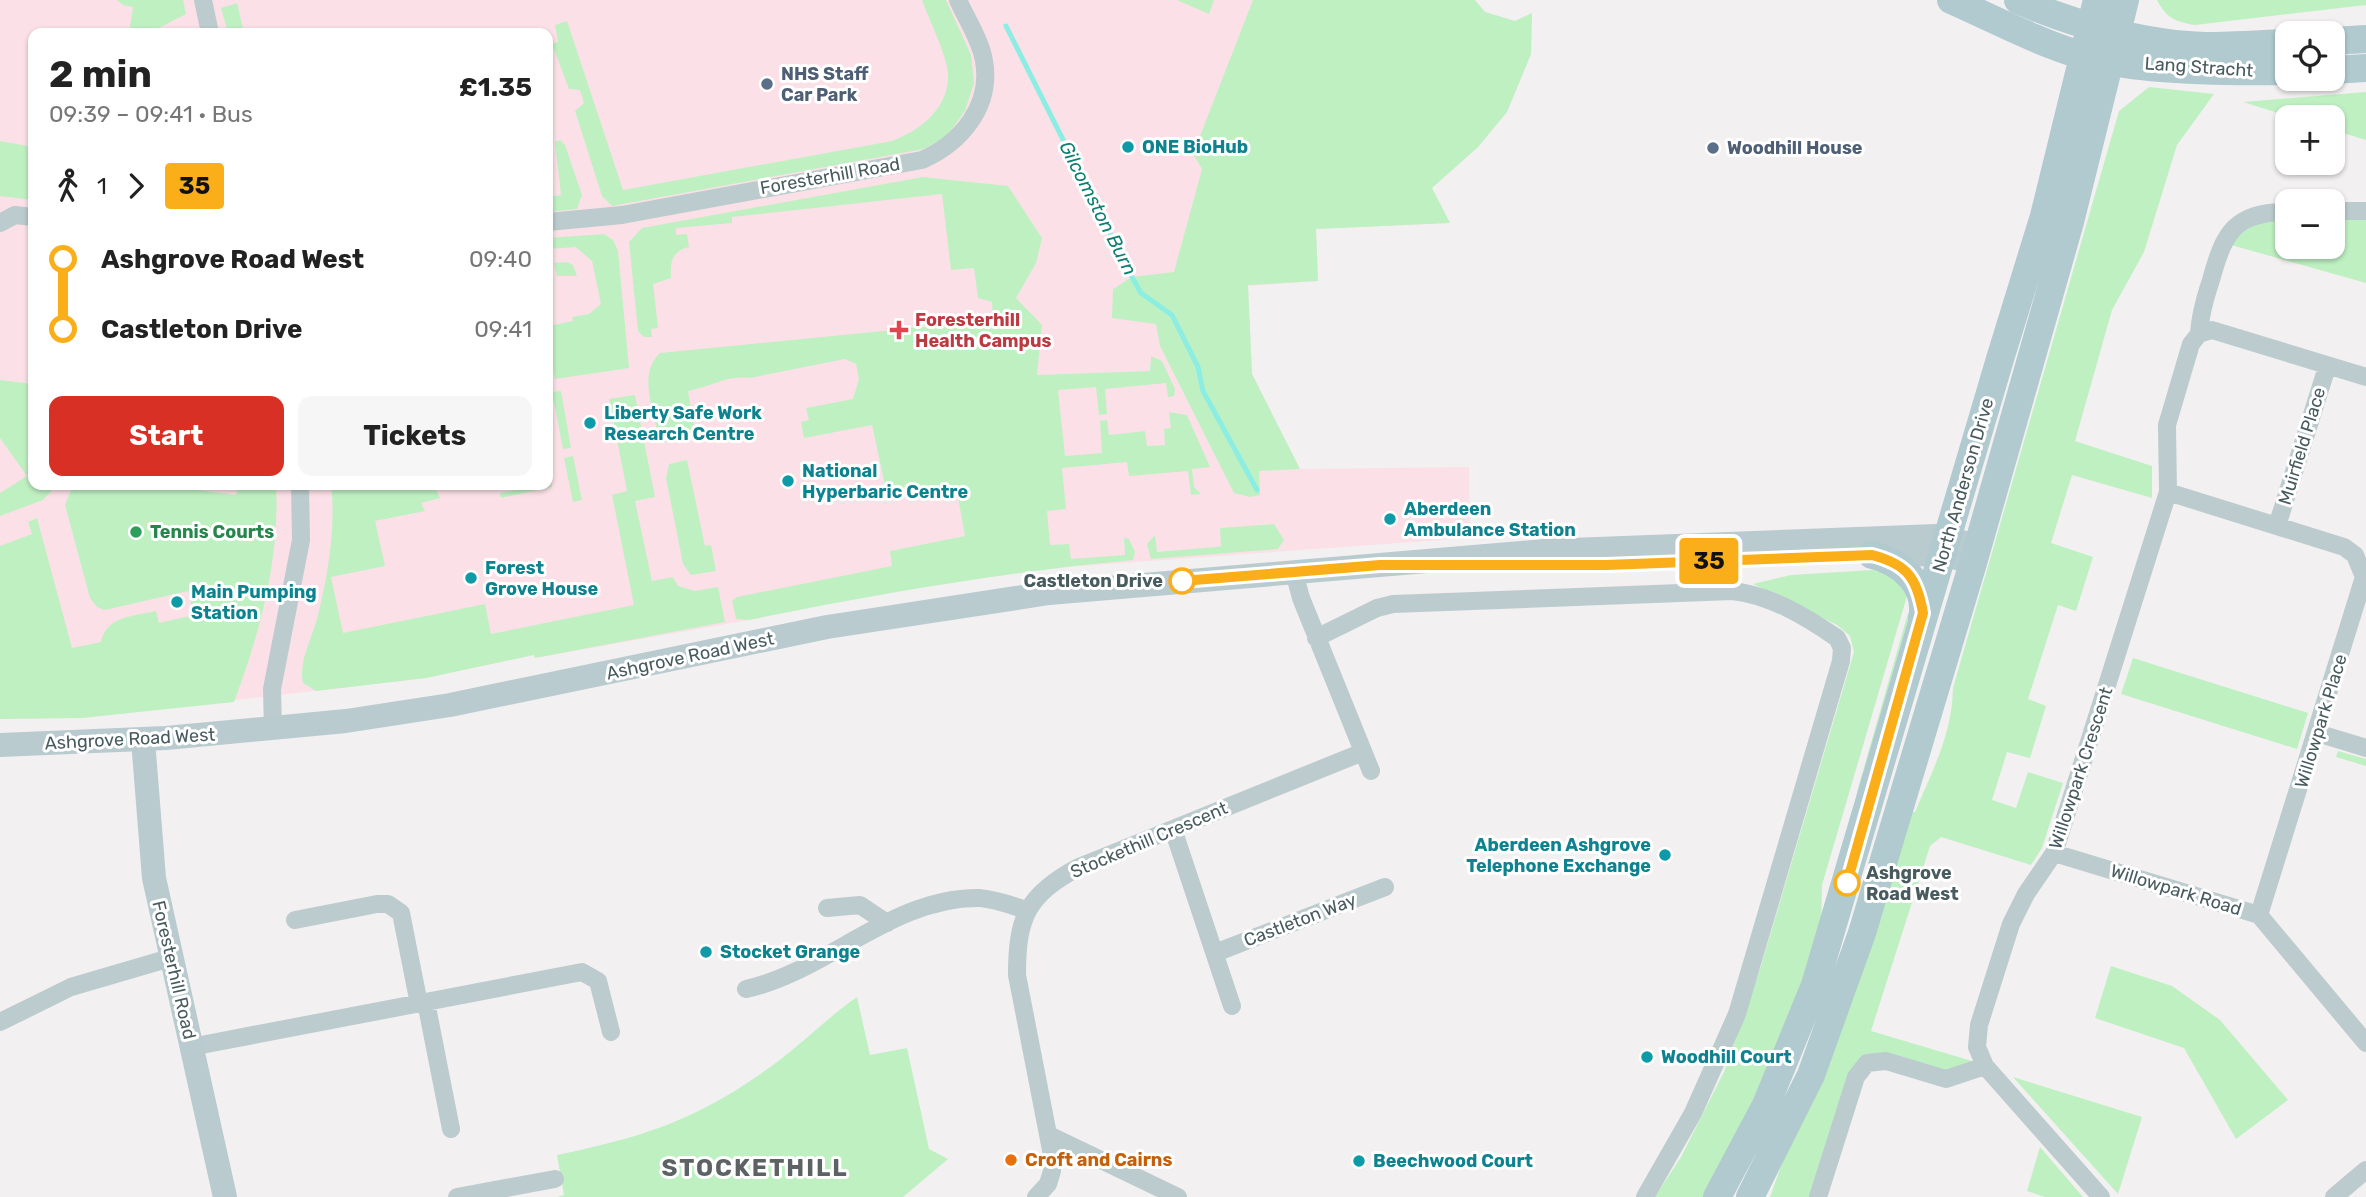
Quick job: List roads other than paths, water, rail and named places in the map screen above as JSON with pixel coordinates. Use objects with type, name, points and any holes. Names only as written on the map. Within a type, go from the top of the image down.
[{"type":"main road","name":"Lang Stracht","points":[[1951,0],[2084,56],[2111,61],[2275,71]]},
{"type":"main road","name":"Lang Stracht","points":[[2018,0],[2204,46],[2275,43]]},
{"type":"main road","name":"North Anderson Drive","points":[[1717,1197],[1766,1105],[1807,1010],[2000,359],[2028,275],[2084,56],[2102,19],[2125,0]]},
{"type":"main road","name":"North Anderson Drive","points":[[1750,1197],[1811,1075],[1846,981],[1975,554],[2070,222],[2111,61],[2102,19]]},
{"type":"main road","points":[[2345,40],[2366,39]]},
{"type":"main road","points":[[2345,69],[2366,68]]},
{"type":"main road","points":[[1872,555],[1892,560],[1911,577],[1920,594],[1923,613],[1916,645]]},
{"type":"street","points":[[202,0],[209,28]]},
{"type":"street","name":"Foresterhill Road","points":[[553,222],[622,215],[922,160],[941,152],[967,129],[977,110],[985,76],[984,59],[958,0]]},
{"type":"street","points":[[2345,211],[2366,211]]},
{"type":"street","name":"Willowpark Crescent","points":[[1985,1066],[1977,1047],[1979,1025],[2011,924],[2026,894],[2054,853],[2168,492],[2167,425],[2192,344],[2199,334],[2200,316],[2219,250],[2230,231],[2245,218],[2275,212]]},
{"type":"street","points":[[0,223],[15,215],[28,216]]},
{"type":"street","points":[[2199,334],[2212,330],[2366,377]]},
{"type":"street","name":"Muirfield Place","points":[[2277,526],[2327,367]]},
{"type":"street","points":[[273,730],[272,689],[301,540],[300,490]]},
{"type":"street","name":"Willowpark Place","points":[[2168,492],[2344,547],[2355,555],[2364,576],[2259,915]]},
{"type":"street","name":"Ashgrove Road West","points":[[1380,565],[1606,565],[1872,555],[1947,545]]},
{"type":"street","name":"Ashgrove Road West","points":[[0,745],[143,740],[273,730],[450,705],[827,627],[1049,593],[1545,551],[1947,545],[1975,554]]},
{"type":"street","points":[[1294,572],[1316,638],[1371,771]]},
{"type":"street","points":[[1316,638],[1377,608],[1393,604],[1731,592],[1755,594],[1771,600],[1837,638],[1842,648],[1841,662],[1737,1014],[1693,1114],[1645,1197]]},
{"type":"street","points":[[2317,733],[2366,748]]},
{"type":"street","name":"Foresterhill Road","points":[[143,740],[154,878],[225,1197]]},
{"type":"street","name":"Stockethill Crescent","points":[[1036,1197],[1048,1184],[1052,1171],[1049,1136],[1017,975],[1017,948],[1026,910],[1046,887],[1079,867],[1363,752]]},
{"type":"street","points":[[1173,829],[1232,1006]]},
{"type":"street","name":"Willowpark Road","points":[[2054,853],[2259,915],[2366,1043]]},
{"type":"street","name":"Castleton Way","points":[[1214,953],[1385,887]]},
{"type":"street","points":[[746,989],[794,975],[887,923],[934,905],[963,899],[996,901],[1026,910]]},
{"type":"street","points":[[295,920],[377,904],[394,907],[401,913],[451,1129]]},
{"type":"street","points":[[827,908],[860,905],[887,923]]},
{"type":"street","points":[[0,1022],[71,987],[170,958]]},
{"type":"street","points":[[191,1047],[582,972],[598,981],[611,1032]]},
{"type":"street","points":[[1818,1197],[1856,1077],[1867,1063],[1886,1061],[1946,1079],[1985,1066],[2101,1197]]},
{"type":"street","points":[[1049,1136],[1178,1197]]},
{"type":"street","points":[[1761,1197],[1775,1151]]},
{"type":"street","points":[[2334,1197],[2366,1170]]},
{"type":"street","points":[[457,1197],[485,1195],[555,1179]]},
{"type":"waterway","name":"Gilcomston Burn","points":[[1006,26],[1132,277],[1141,293],[1172,315],[1198,367],[1203,391],[1257,490]]},
{"type":"place","name":"NHS Staff Car Park","points":[[767,84]]},
{"type":"place","name":"ONE BioHub","points":[[1128,147]]},
{"type":"place","name":"Woodhill House","points":[[1713,148]]},
{"type":"place","name":"Foresterhill Health Campus","points":[[899,330]]},
{"type":"place","name":"Liberty Safe Work Research Centre","points":[[590,423]]},
{"type":"place","name":"National Hyperbaric Centre","points":[[788,481]]},
{"type":"place","name":"Aberdeen Ambulance Station","points":[[1390,519]]},
{"type":"place","name":"Tennis Courts","points":[[136,532]]},
{"type":"place","name":"Forest Grove House","points":[[471,578]]},
{"type":"place","name":"Castleton Drive","points":[[1182,581]]},
{"type":"place","name":"Main Pumping Station","points":[[177,602]]},
{"type":"place","name":"Aberdeen Ashgrove Telephone Exchange","points":[[1665,855]]},
{"type":"place","name":"Ashgrove Road West","points":[[1847,883]]},
{"type":"place","name":"Stocket Grange","points":[[706,952]]},
{"type":"place","name":"Woodhill Court","points":[[1647,1057]]},
{"type":"place","name":"Croft and Cairns","points":[[1011,1160]]},
{"type":"place","name":"Beechwood Court","points":[[1359,1161]]},
{"type":"district","name":"STOCKETHILL","points":[[755,1168]]}]
